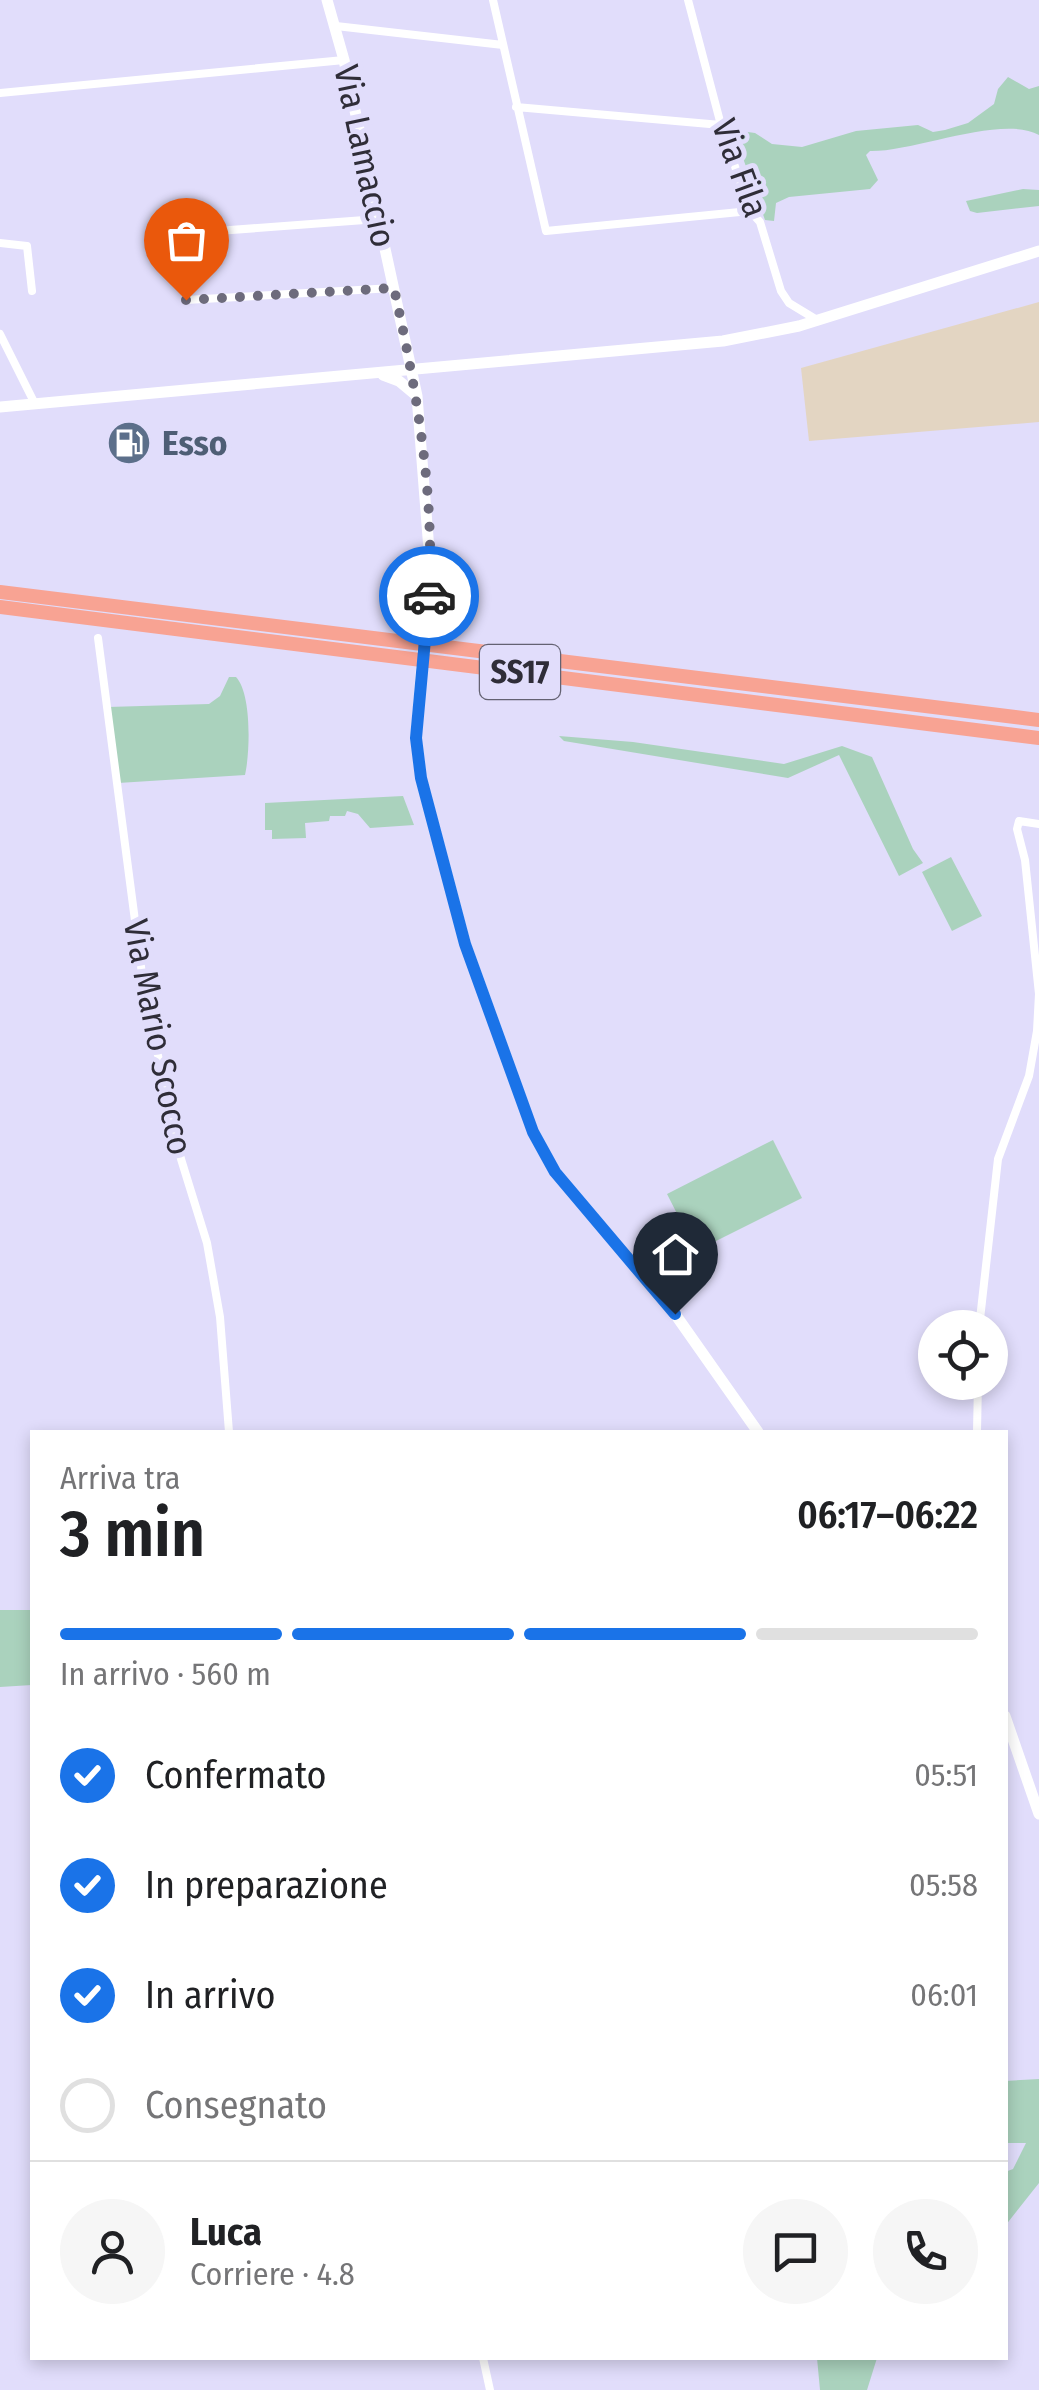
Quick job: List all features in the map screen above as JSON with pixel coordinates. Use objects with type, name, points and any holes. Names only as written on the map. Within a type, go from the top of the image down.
[{"type":"highway","name":"SS17","points":[[0,592],[1039,720]]},
{"type":"highway","name":"SS17","points":[[0,607],[1039,738]]},
{"type":"street","name":"Via Lamaccio","points":[[327,0],[344,60],[417,396],[430,564],[416,738],[421,778],[465,944],[533,1132],[555,1172],[675,1314],[757,1430]]},
{"type":"street","points":[[493,0],[540,222],[546,231],[750,210]]},
{"type":"street","name":"Via Fila","points":[[688,0],[722,125],[750,210],[760,222],[781,291],[789,302],[816,320]]},
{"type":"street","points":[[336,26],[503,45]]},
{"type":"street","points":[[0,92],[344,60]]},
{"type":"street","points":[[516,108],[722,125]]},
{"type":"street","points":[[164,224],[190,220],[204,232],[378,220]]},
{"type":"street","points":[[0,243],[27,246],[32,290]]},
{"type":"street","points":[[0,408],[723,341],[816,320],[1039,251]]},
{"type":"street","points":[[186,300],[394,288]]},
{"type":"street","points":[[0,334],[35,404]]},
{"type":"street","points":[[378,374],[398,381],[417,396],[435,374],[446,368]]},
{"type":"street","name":"Via Mario Scocco","points":[[98,638],[144,998],[181,1158],[207,1243],[220,1317],[230,1430]]},
{"type":"street","points":[[981,1310],[998,1159],[1029,1076],[1038,1031],[1039,994],[1025,860],[1017,829],[1019,821],[1039,824]]},
{"type":"street","points":[[977,1430],[978,1400]]},
{"type":"street","points":[[1008,1725],[1039,1814]]},
{"type":"street","points":[[483,2360],[490,2390]]},
{"type":"shaded area","points":[[1039,302],[1039,422],[809,441],[801,368]]},
{"type":"green space","points":[[1008,77],[1029,89],[1039,86],[1039,135],[1023,130],[981,131],[870,151],[866,155],[878,180],[870,189],[789,197],[776,203],[774,221],[765,220],[733,130],[755,133],[772,144],[802,147],[856,131],[918,125],[933,132],[945,130],[968,123],[994,104],[998,89]]},
{"type":"green space","points":[[1023,189],[1039,190],[1039,206],[977,213],[970,211],[966,201]]},
{"type":"green space","points":[[229,677],[236,677],[245,696],[249,739],[245,775],[118,783],[108,707],[209,704],[220,696]]},
{"type":"green space","points":[[559,736],[633,742],[784,764],[842,746],[872,757],[923,863],[899,876],[839,755],[788,778],[564,741]]},
{"type":"green space","points":[[403,796],[414,825],[370,828],[358,814],[347,811],[345,816],[330,816],[329,821],[305,823],[306,838],[272,839],[272,830],[265,830],[265,803]]},
{"type":"green space","points":[[951,857],[982,916],[952,931],[922,872]]},
{"type":"green space","points":[[773,1140],[802,1198],[696,1251],[667,1194]]},
{"type":"green space","points":[[0,1610],[30,1610],[30,1685],[0,1687]]},
{"type":"green space","points":[[1039,2079],[1039,2183],[1008,2222],[1008,2171],[1013,2169],[1026,2143],[1008,2143],[1008,2081]]},
{"type":"green space","points":[[817,2360],[876,2360],[867,2390],[820,2390]]},
{"type":"way so far","points":[[186,300],[394,288],[417,396],[429,596]]},
{"type":"place","name":"Esso","points":[[129,443]]},
{"type":"route","points":[[429,596],[416,738],[421,778],[465,944],[533,1132],[555,1172],[675,1314]]}]
